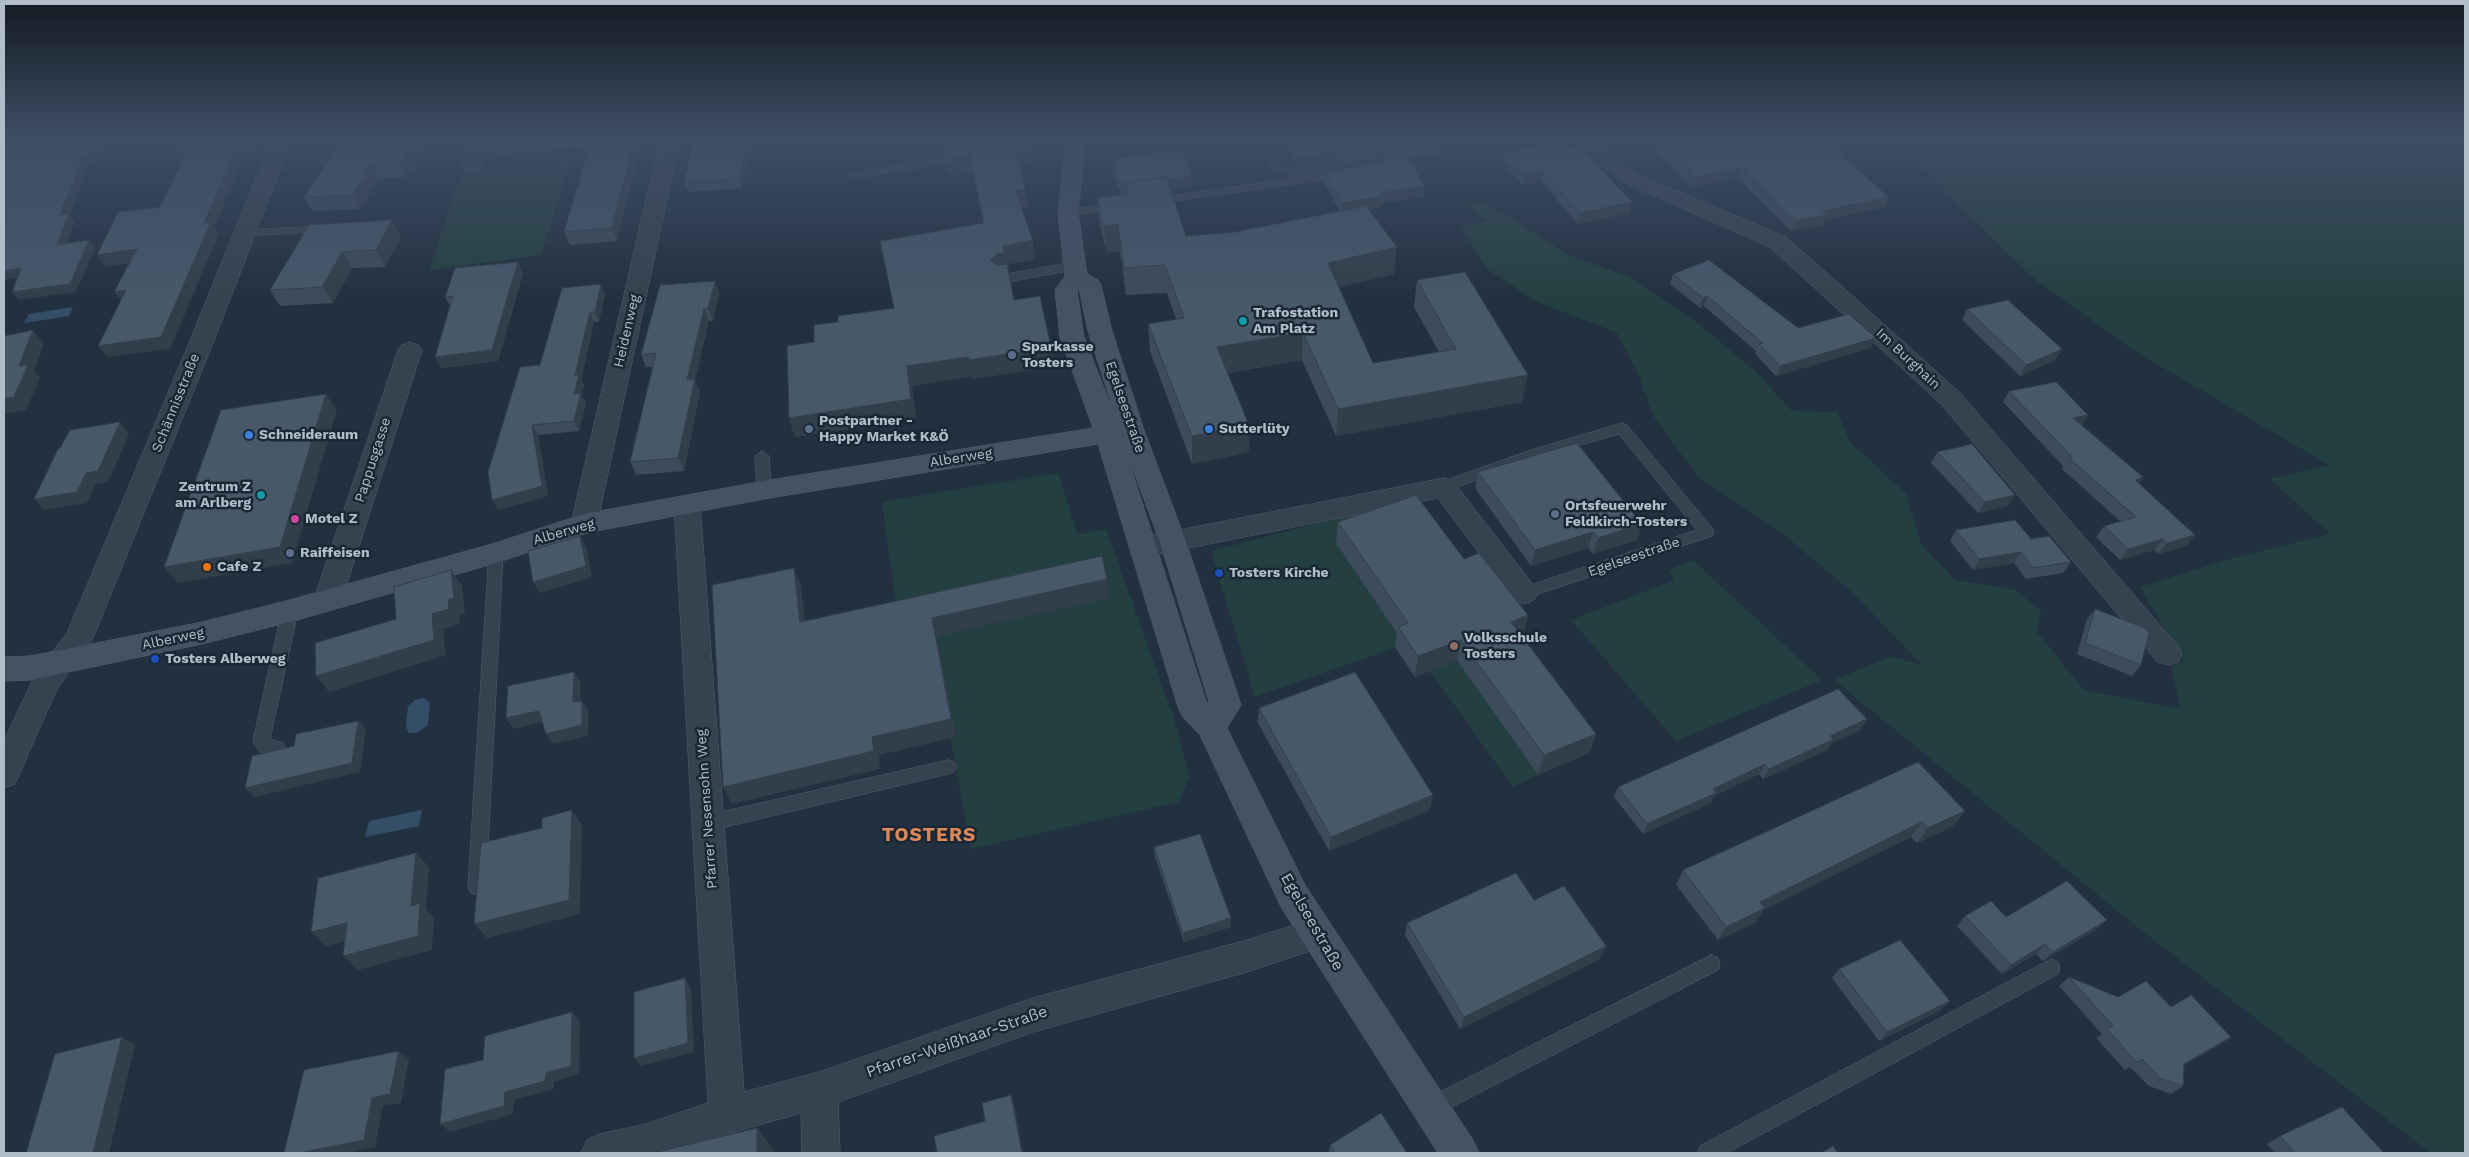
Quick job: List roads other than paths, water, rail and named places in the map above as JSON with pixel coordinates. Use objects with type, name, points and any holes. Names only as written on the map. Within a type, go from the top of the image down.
[{"type":"main road","name":"Egelseestraße","points":[[1070,193],[1068,213],[1075,272],[1066,290],[1072,337],[1173,542],[1226,705],[1211,727]]},
{"type":"main road","name":"Alberweg","points":[[4,669],[30,668],[202,633],[290,611],[496,553],[584,524],[764,490],[1120,433]]},
{"type":"main road","name":"Egelseestraße","points":[[1120,433],[1144,547],[1193,707],[1211,727],[1293,896],[1460,1153]]},
{"type":"street","name":"Schännisstraße","points":[[4,775],[45,683],[79,638],[260,193]]},
{"type":"street","name":"Heidenweg","points":[[584,524],[658,193]]},
{"type":"street","name":"Im Burghain","points":[[1665,193],[1778,242],[1951,398],[2168,654]]},
{"type":"street","name":"Pappusgasse","points":[[328,599],[410,350]]},
{"type":"street","name":"Egelseestraße","points":[[1144,547],[1307,516],[1444,486],[1524,594]]},
{"type":"street","name":"Pfarrer Nesensohn Weg","points":[[687,504],[726,1115]]},
{"type":"street","name":"Pfarrer-Weißhaar-Straße","points":[[600,1153],[646,1143],[726,1115],[819,1090],[1033,1015],[1247,956],[1316,934]]},
{"type":"street","points":[[819,1090],[821,1153]]},
{"type":"lane","points":[[1068,213],[1211,193]]},
{"type":"lane","points":[[244,233],[339,228]]},
{"type":"lane","points":[[1001,279],[1075,272]]},
{"type":"lane","name":"Egelseestraße","points":[[1444,486],[1536,453],[1622,428],[1707,532],[1524,594]]},
{"type":"lane","points":[[762,456],[764,490]]},
{"type":"lane","points":[[476,904],[496,553]]},
{"type":"lane","points":[[277,748],[266,747],[261,741],[290,611]]},
{"type":"lane","points":[[708,823],[948,767]]},
{"type":"lane","points":[[1430,1108],[1711,964]]},
{"type":"lane","points":[[1707,1153],[2050,968]]},
{"type":"water","points":[[73,307],[69,316],[24,323],[29,314]]},
{"type":"water","points":[[424,698],[430,703],[428,725],[417,733],[409,733],[406,727],[408,706],[415,700]]},
{"type":"water","points":[[422,810],[419,826],[365,837],[369,821]]},
{"type":"place","name":"Trafostation Am Platz","points":[[1243,321]]},
{"type":"place","name":"Sparkasse Tosters","points":[[1012,355]]},
{"type":"place","name":"Postpartner - Happy Market K&Ö","points":[[809,429]]},
{"type":"place","name":"Sutterlüty","points":[[1209,429]]},
{"type":"place","name":"Schneideraum","points":[[249,435]]},
{"type":"place","name":"Zentrum Z am Arlberg","points":[[261,495]]},
{"type":"place","name":"Ortsfeuerwehr Feldkirch-Tosters","points":[[1555,514]]},
{"type":"place","name":"Motel Z","points":[[295,519]]},
{"type":"place","name":"Raiffeisen","points":[[290,553]]},
{"type":"place","name":"Cafe Z","points":[[207,567]]},
{"type":"place","name":"Tosters Kirche","points":[[1219,573]]},
{"type":"place","name":"Volksschule Tosters","points":[[1454,646]]},
{"type":"place","name":"Tosters Alberweg","points":[[155,659]]},
{"type":"district","name":"TOSTERS","points":[[929,835]]}]
